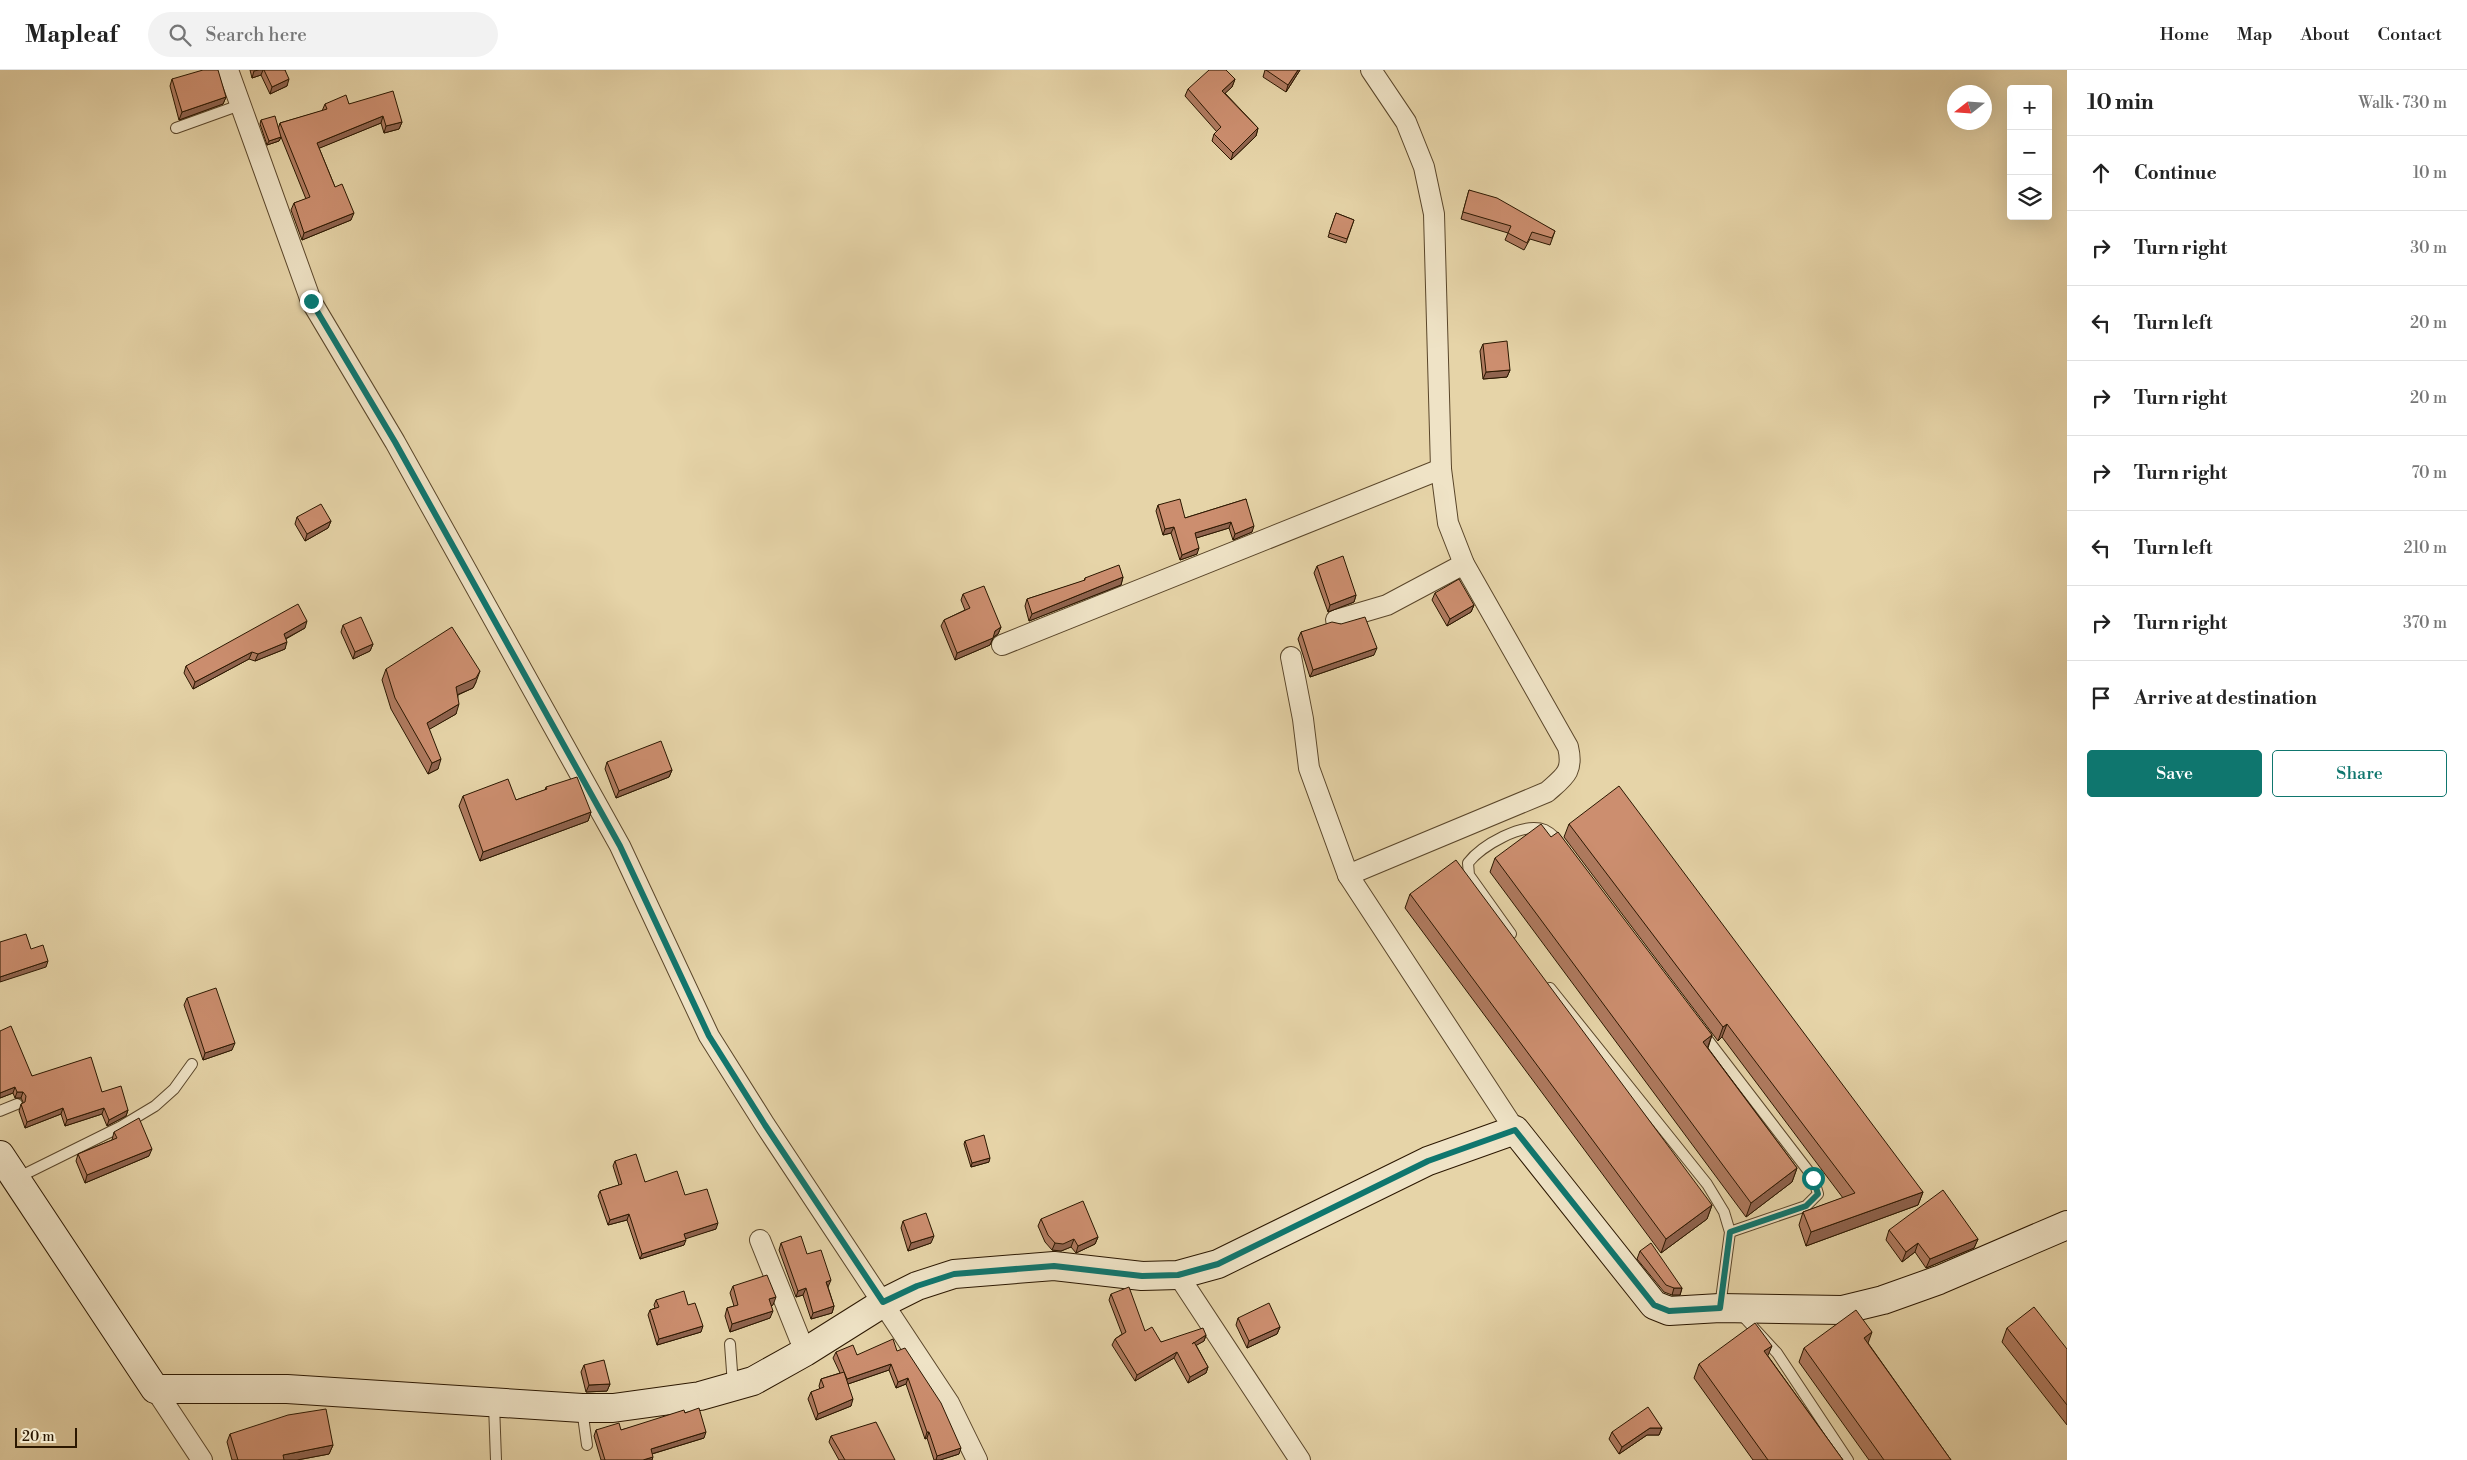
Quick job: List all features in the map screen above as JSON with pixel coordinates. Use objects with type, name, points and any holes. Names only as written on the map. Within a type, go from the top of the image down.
[{"type":"street","points":[[228,70],[311,301],[395,442],[620,846],[709,1036],[765,1125],[949,1403],[977,1460]]},
{"type":"street","points":[[1348,876],[1547,792],[1568,775],[1570,762],[1568,747],[1464,564],[1448,523],[1441,469],[1434,214],[1424,167],[1406,122],[1371,70]]},
{"type":"street","points":[[1002,645],[1441,469]]},
{"type":"street","points":[[1336,620],[1387,605],[1464,564]]},
{"type":"street","points":[[1291,658],[1309,768],[1348,876],[1515,1130],[1654,1305],[1669,1311],[1728,1308],[1842,1310],[1939,1280],[2067,1225]]},
{"type":"street","points":[[155,1389],[287,1389],[582,1408],[613,1408],[700,1396],[753,1381],[805,1352],[883,1302],[917,1286],[954,1274],[1009,1268],[1054,1266],[1142,1276],[1178,1275],[1218,1264],[1428,1161],[1515,1130]]},
{"type":"street","points":[[0,1154],[202,1460]]},
{"type":"street","points":[[760,1240],[805,1352]]},
{"type":"street","points":[[1178,1275],[1300,1460]]},
{"type":"lane","points":[[176,128],[240,105]]},
{"type":"lane","points":[[1518,944],[1469,875],[1468,862],[1476,852],[1519,830],[1543,829],[1554,836],[1568,856]]},
{"type":"lane","points":[[1546,982],[1707,1184],[1724,1212],[1730,1232],[1728,1308],[1778,1353],[1848,1460]]},
{"type":"lane","points":[[1693,1020],[1813,1178],[1818,1194],[1806,1206],[1730,1232]]},
{"type":"lane","points":[[16,1178],[120,1127],[155,1106],[174,1089],[192,1064]]},
{"type":"lane","points":[[0,1111],[17,1104]]},
{"type":"lane","points":[[730,1344],[734,1386]]},
{"type":"lane","points":[[494,1403],[496,1460]]},
{"type":"lane","points":[[582,1408],[588,1445]]},
{"type":"building","points":[[203,70],[218,70],[226,97],[182,112],[172,79]]},
{"type":"building","points":[[264,70],[285,70],[289,79],[272,87]]},
{"type":"building","points":[[1209,70],[1226,70],[1235,79],[1222,91],[1258,128],[1233,153],[1214,134],[1221,127],[1188,89]]},
{"type":"building","points":[[1266,70],[1298,70],[1288,85]]},
{"type":"building","points":[[393,91],[402,122],[386,126],[383,116],[317,143],[335,187],[342,184],[354,213],[304,233],[294,203],[310,197],[280,123],[327,109],[325,104],[346,95],[349,104]]},
{"type":"building","points":[[275,116],[281,137],[269,141],[261,120]]},
{"type":"building","points":[[1469,190],[1497,198],[1555,231],[1552,238],[1532,232],[1527,243],[1508,233],[1511,226],[1463,212]]},
{"type":"building","points":[[1336,213],[1354,220],[1347,239],[1329,233]]},
{"type":"building","points":[[1507,341],[1510,370],[1486,372],[1483,344]]},
{"type":"building","points":[[1180,499],[1185,518],[1246,499],[1254,526],[1235,534],[1231,522],[1195,533],[1199,548],[1182,555],[1174,527],[1165,529],[1158,505]]},
{"type":"building","points":[[321,504],[331,521],[307,534],[297,517]]},
{"type":"building","points":[[1343,556],[1356,595],[1330,605],[1317,566]]},
{"type":"building","points":[[1119,565],[1123,577],[1032,614],[1027,599],[1085,580],[1085,578]]},
{"type":"building","points":[[1459,579],[1474,605],[1450,619],[1435,593]]},
{"type":"building","points":[[984,586],[1001,627],[995,631],[993,638],[957,653],[944,620],[970,608],[963,594]]},
{"type":"building","points":[[298,604],[307,621],[284,634],[287,642],[258,654],[252,652],[195,682],[186,666]]},
{"type":"building","points":[[361,617],[373,644],[355,652],[343,625]]},
{"type":"building","points":[[1365,617],[1377,648],[1313,670],[1301,632],[1332,622],[1341,624]]},
{"type":"building","points":[[452,627],[480,671],[476,678],[456,687],[459,704],[427,723],[441,759],[432,763],[395,698],[386,669]]},
{"type":"building","points":[[661,741],[672,770],[619,791],[607,762]]},
{"type":"building","points":[[577,777],[591,812],[483,852],[463,796],[508,779],[516,800],[547,789],[546,787]]},
{"type":"building","points":[[1619,786],[1923,1192],[1811,1232],[1803,1212],[1855,1193],[1727,1024],[1723,1027],[1569,824]]},
{"type":"building","points":[[1541,824],[1551,837],[1558,832],[1712,1035],[1703,1042],[1797,1168],[1751,1203],[1495,858]]},
{"type":"building","points":[[1456,860],[1712,1205],[1666,1239],[1410,894]]},
{"type":"building","points":[[26,934],[31,949],[43,945],[48,961],[0,977],[0,942]]},
{"type":"building","points":[[216,988],[235,1043],[205,1053],[187,998]]},
{"type":"building","points":[[11,1026],[32,1076],[91,1057],[102,1092],[121,1086],[128,1110],[109,1120],[104,1108],[67,1120],[63,1108],[27,1122],[21,1104],[25,1102],[26,1096],[23,1092],[17,1092],[15,1087],[0,1093],[0,1031]]},
{"type":"building","points":[[139,1118],[152,1149],[87,1175],[78,1154],[117,1138],[114,1132]]},
{"type":"building","points":[[984,1135],[990,1158],[972,1163],[965,1141]]},
{"type":"building","points":[[636,1154],[645,1182],[677,1171],[685,1195],[707,1189],[718,1223],[684,1234],[686,1240],[642,1254],[629,1214],[610,1220],[600,1191],[622,1184],[615,1161]]},
{"type":"building","points":[[1943,1190],[1978,1239],[1930,1259],[1918,1243],[1906,1252],[1889,1230]]},
{"type":"building","points":[[1083,1201],[1098,1237],[1078,1246],[1074,1239],[1063,1244],[1055,1243],[1048,1235],[1041,1219]]},
{"type":"building","points":[[926,1213],[934,1236],[911,1243],[903,1221]]},
{"type":"building","points":[[801,1236],[807,1254],[821,1250],[831,1280],[826,1282],[834,1306],[813,1313],[806,1288],[798,1291],[781,1243]]},
{"type":"building","points":[[1651,1243],[1682,1288],[1666,1285],[1640,1251]]},
{"type":"building","points":[[767,1275],[776,1297],[769,1299],[773,1311],[732,1324],[727,1308],[738,1305],[733,1286]]},
{"type":"building","points":[[1129,1287],[1145,1331],[1152,1327],[1161,1342],[1203,1328],[1206,1335],[1194,1343],[1208,1367],[1190,1377],[1177,1352],[1137,1375],[1115,1339],[1126,1332],[1111,1294]]},
{"type":"building","points":[[684,1291],[688,1305],[695,1303],[703,1326],[659,1339],[650,1310],[659,1307],[656,1300]]},
{"type":"building","points":[[1269,1303],[1280,1327],[1249,1341],[1238,1318]]},
{"type":"building","points":[[2034,1307],[2067,1349],[2067,1405],[2007,1328]]},
{"type":"building","points":[[1856,1310],[1872,1332],[1864,1338],[1951,1460],[1884,1460],[1804,1348]]},
{"type":"building","points":[[1755,1323],[1772,1346],[1764,1351],[1843,1460],[1768,1460],[1699,1364]]},
{"type":"building","points":[[893,1339],[897,1351],[905,1348],[941,1403],[961,1448],[937,1456],[908,1378],[898,1382],[891,1364],[847,1379],[836,1352],[853,1345],[857,1355]]},
{"type":"building","points":[[604,1360],[610,1384],[589,1385],[584,1365]]},
{"type":"building","points":[[844,1372],[853,1399],[818,1414],[811,1392],[824,1387],[821,1379]]},
{"type":"building","points":[[1648,1407],[1662,1428],[1650,1428],[1622,1447],[1612,1432]]},
{"type":"building","points":[[699,1408],[706,1432],[651,1449],[653,1457],[643,1460],[605,1460],[596,1430],[619,1423],[621,1430],[684,1410],[685,1413]]},
{"type":"building","points":[[326,1409],[333,1445],[283,1455],[284,1460],[238,1460],[230,1434],[288,1415]]},
{"type":"building","points":[[876,1422],[895,1460],[845,1460],[831,1436]]},
{"type":"route","points":[[311,301],[395,442],[620,846],[709,1036],[765,1125],[883,1302],[917,1286],[954,1274],[1009,1268],[1054,1266],[1142,1276],[1178,1275],[1218,1264],[1428,1161],[1515,1130],[1654,1305],[1669,1311],[1720,1308],[1730,1232],[1806,1206],[1818,1194],[1813,1178]]}]
